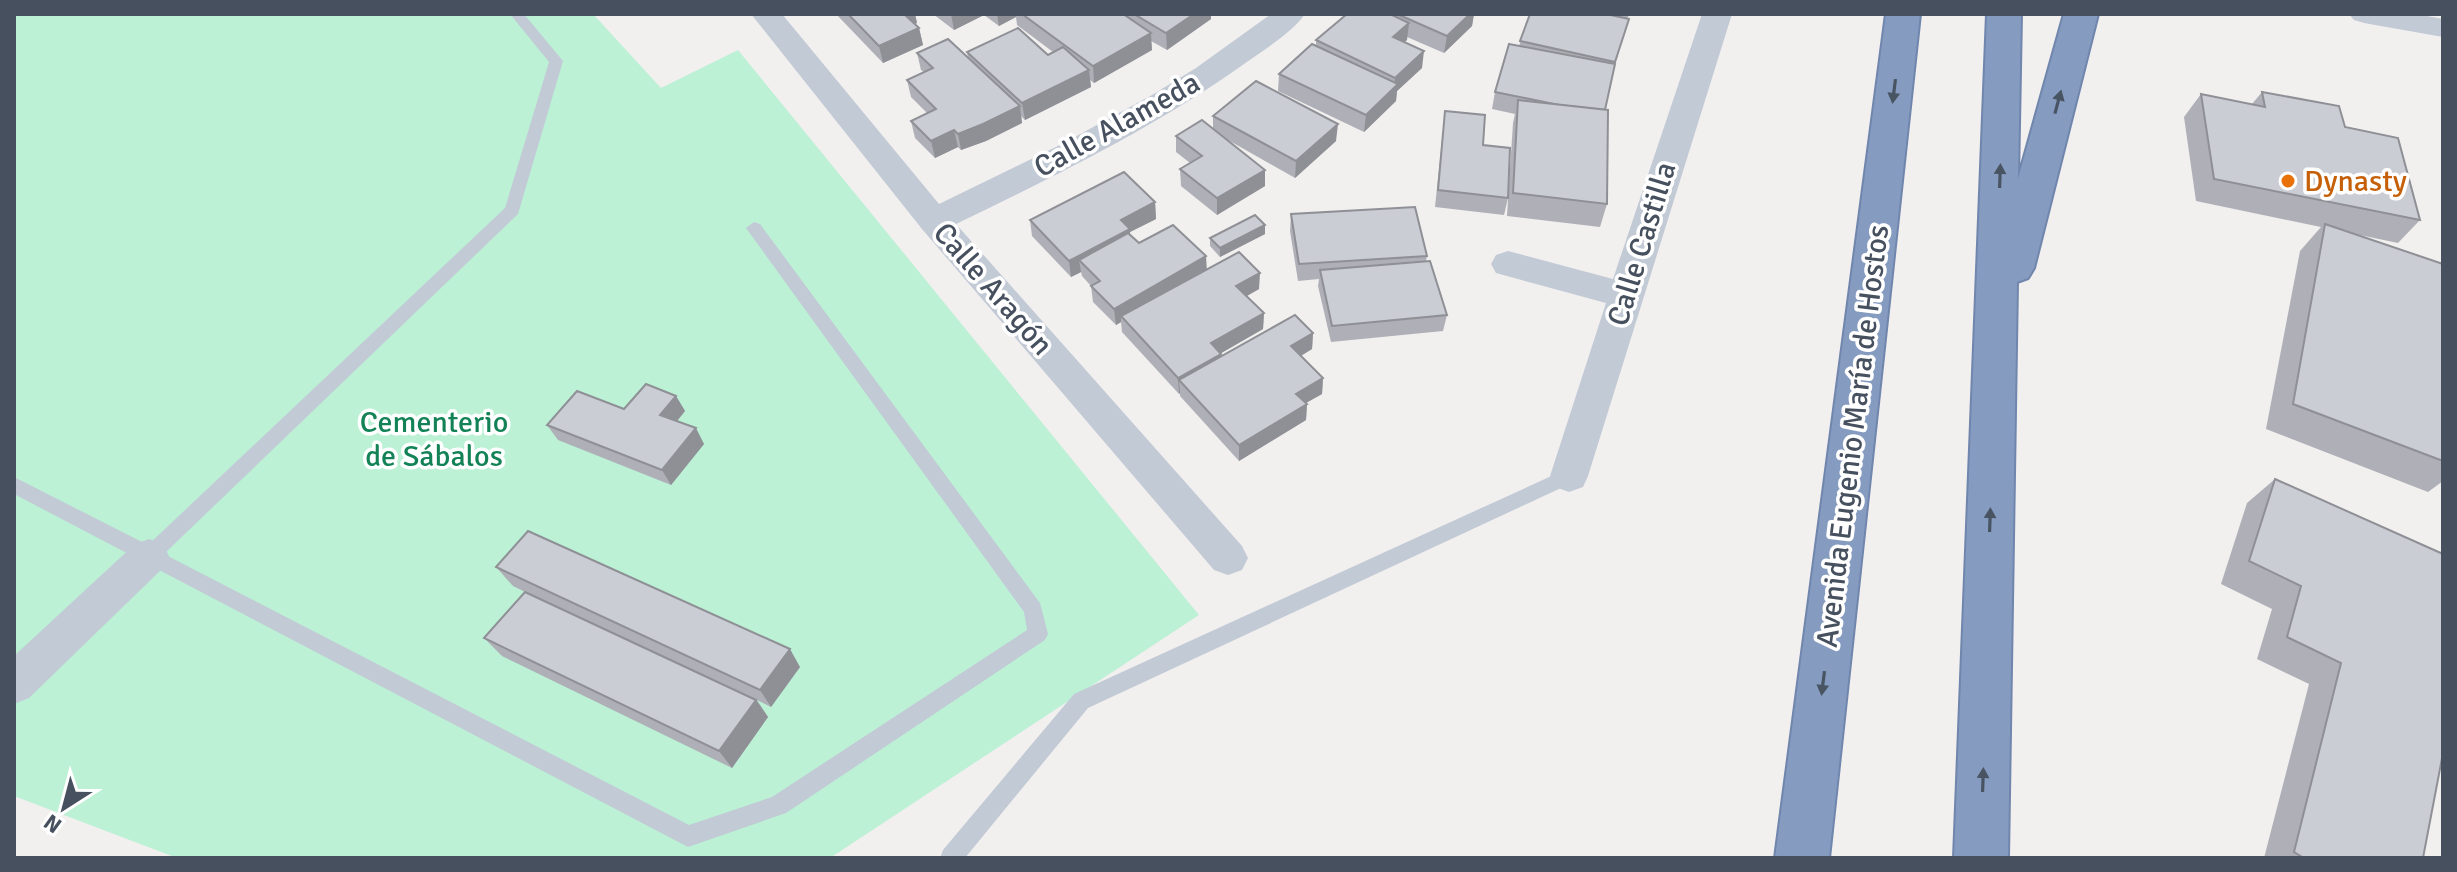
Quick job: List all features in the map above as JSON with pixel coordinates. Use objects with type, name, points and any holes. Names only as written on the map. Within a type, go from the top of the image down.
[{"type":"highway","name":"Avenida Eugenio María de Hostos","points":[[1802,858],[1903,14]]},
{"type":"highway","points":[[1981,858],[2004,14]]},
{"type":"highway","points":[[1995,340],[2081,14]]},
{"type":"street","name":"Calle Aragón","points":[[766,14],[934,221],[1228,558]]},
{"type":"street","name":"Calle Alameda","points":[[934,221],[1128,125],[1201,78],[1290,14]]},
{"type":"street","name":"Calle Castilla","points":[[1569,476],[1717,14]]},
{"type":"street","points":[[2364,14],[2443,28]]},
{"type":"street","points":[[1508,264],[1626,295]]},
{"type":"street","points":[[14,684],[149,556]]},
{"type":"lane","points":[[149,556],[512,210],[556,61],[517,14]]},
{"type":"lane","points":[[14,485],[688,836],[778,806],[1038,634],[1033,609],[754,228]]},
{"type":"lane","points":[[951,858],[1081,701],[1569,476]]},
{"type":"green space","name":"Cementerio de Sábalos","points":[[14,14],[593,14],[661,88],[738,50],[1199,615],[830,858],[177,858],[14,796]]},
{"type":"building","points":[[848,14],[904,14],[919,28],[879,46]]},
{"type":"building","points":[[1022,14],[1123,14],[1151,33],[1093,66]]},
{"type":"building","points":[[1134,14],[1194,14],[1166,33]]},
{"type":"building","points":[[1347,14],[1390,14],[1409,23],[1393,37],[1424,51],[1395,78],[1316,40]]},
{"type":"building","points":[[1397,14],[1470,14],[1447,36]]},
{"type":"building","points":[[1530,14],[1606,14],[1629,19],[1615,62],[1520,41]]},
{"type":"building","points":[[1018,28],[1048,55],[1063,47],[1089,70],[1022,103],[967,52]]},
{"type":"building","points":[[948,39],[1020,106],[958,134],[954,130],[931,141],[911,121],[936,109],[907,80],[933,68],[917,53]]},
{"type":"building","points":[[1312,44],[1398,84],[1366,115],[1279,74]]},
{"type":"building","points":[[1509,44],[1615,64],[1605,110],[1559,105],[1495,92]]},
{"type":"building","points":[[1256,81],[1338,124],[1296,161],[1213,116]]},
{"type":"building","name":"Dynasty","points":[[2262,92],[2339,106],[2345,127],[2398,138],[2420,220],[2214,179],[2201,94],[2265,107]]},
{"type":"building","points":[[1518,100],[1608,110],[1607,204],[1513,193]]},
{"type":"building","points":[[1445,111],[1485,115],[1483,145],[1510,148],[1508,198],[1438,190]]},
{"type":"building","points":[[1202,120],[1265,170],[1217,198],[1180,169],[1202,156],[1176,136]]},
{"type":"building","points":[[1124,172],[1155,202],[1121,220],[1130,229],[1069,261],[1030,220]]},
{"type":"building","points":[[1415,207],[1427,256],[1299,264],[1291,214]]},
{"type":"building","points":[[1255,215],[1265,225],[1220,248],[1210,238]]},
{"type":"building","points":[[2325,224],[2443,264],[2443,461],[2293,404]]},
{"type":"building","points":[[1173,225],[1206,256],[1114,309],[1091,286],[1100,281],[1079,260],[1128,233],[1139,243]]},
{"type":"building","points":[[1239,252],[1260,273],[1236,286],[1264,313],[1211,343],[1221,354],[1178,378],[1121,316]]},
{"type":"building","points":[[1430,261],[1447,315],[1332,326],[1320,270]]},
{"type":"building","points":[[1295,315],[1313,333],[1291,346],[1323,378],[1296,394],[1307,404],[1239,445],[1179,380]]},
{"type":"building","points":[[646,384],[676,396],[660,415],[696,428],[662,470],[547,425],[577,391],[624,409]]},
{"type":"building","points":[[2275,479],[2443,554],[2443,753],[2423,858],[2304,858],[2294,852],[2341,663],[2287,637],[2301,586],[2249,561]]},
{"type":"building","points":[[528,531],[790,649],[760,690],[496,567]]},
{"type":"building","points":[[525,592],[756,700],[719,751],[484,638]]},
{"type":"place","name":"Dynasty","points":[[2288,181]]}]
